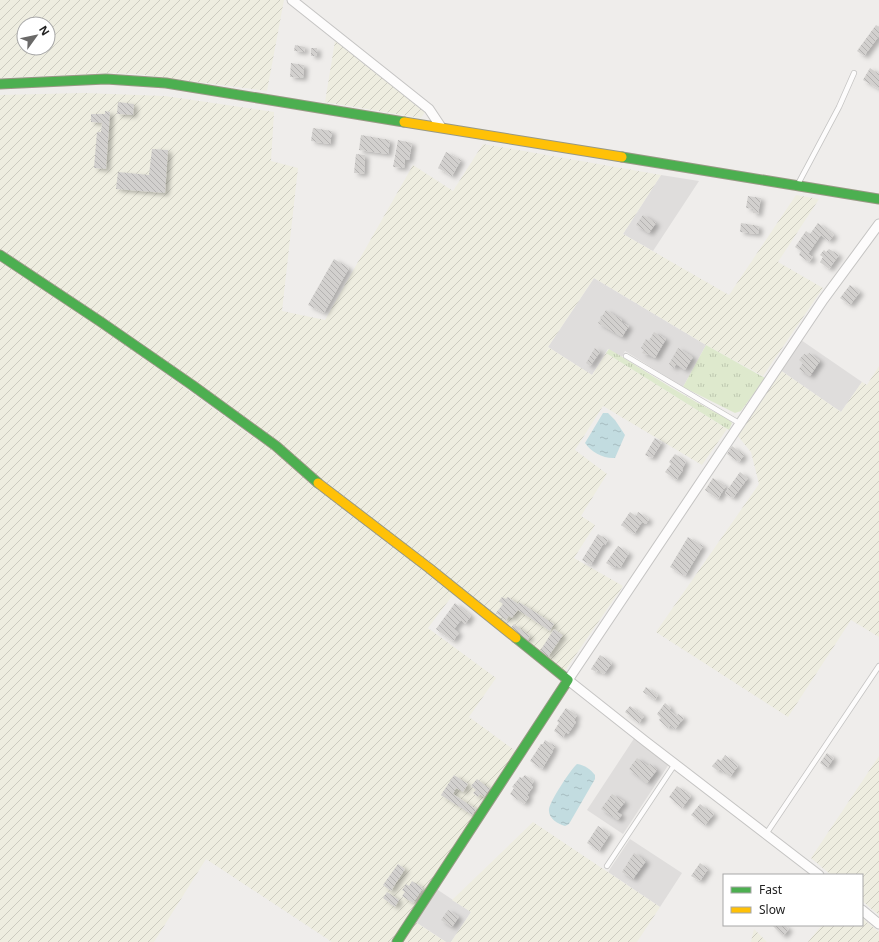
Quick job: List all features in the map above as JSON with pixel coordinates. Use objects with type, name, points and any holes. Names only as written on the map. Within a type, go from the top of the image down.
[{"type":"street","points":[[292,0],[429,110],[441,127]]},
{"type":"street","points":[[0,84],[106,80],[166,83],[879,199]]},
{"type":"street","points":[[397,942],[568,680],[739,423],[823,300],[879,224]]},
{"type":"street","points":[[0,255],[101,322],[192,385],[276,446],[322,486],[429,568],[568,680],[818,874]]},
{"type":"street","points":[[863,911],[879,924]]},
{"type":"lane","points":[[798,186],[839,107],[854,74]]},
{"type":"lane","points":[[626,356],[739,423]]},
{"type":"lane","points":[[766,834],[879,666]]},
{"type":"lane","points":[[607,866],[675,764]]},
{"type":"shaded area","points":[[0,0],[284,0],[267,91],[137,74],[106,73],[0,78]]},
{"type":"shaded area","points":[[335,41],[425,112],[421,118],[325,102]]},
{"type":"shaded area","points":[[84,93],[165,96],[274,112],[271,161],[298,168],[282,311],[325,320],[413,165],[453,191],[483,144],[661,175],[623,234],[729,295],[796,195],[819,199],[778,262],[823,288],[763,376],[706,345],[594,278],[548,347],[592,375],[606,353],[727,429],[702,465],[603,406],[575,450],[607,474],[581,516],[595,525],[574,558],[623,586],[564,672],[431,566],[0,254],[0,95]]},
{"type":"shaded area","points":[[661,175],[699,181],[653,251],[623,234]]},
{"type":"shaded area","points":[[0,258],[189,387],[455,592],[428,628],[496,678],[469,717],[517,752],[390,942],[332,942],[206,859],[154,942],[0,942]]},
{"type":"shaded area","points":[[594,278],[706,345],[683,387],[625,351],[622,357],[608,349],[592,375],[548,347]]},
{"type":"shaded area","points":[[801,340],[862,382],[841,412],[780,370]]},
{"type":"shaded area","points":[[879,366],[879,637],[851,620],[788,717],[656,632],[759,484],[751,452],[737,435],[780,370],[841,412],[862,382],[867,385]]},
{"type":"shaded area","points":[[635,737],[669,764],[623,834],[587,810]]},
{"type":"shaded area","points":[[879,756],[879,915],[863,902],[863,874],[830,874],[811,858]]},
{"type":"shaded area","points":[[533,822],[660,907],[637,942],[451,942],[471,912],[452,900]]},
{"type":"shaded area","points":[[630,839],[682,873],[660,907],[608,872]]},
{"type":"shaded area","points":[[435,888],[471,912],[451,942],[446,942],[414,921]]},
{"type":"shaded area","points":[[863,919],[879,932],[879,942],[808,942],[821,926],[863,926]]},
{"type":"shaded area","points":[[414,921],[446,942],[400,942]]},
{"type":"shaded area","points":[[754,929],[767,942],[751,942]]},
{"type":"green space","points":[[706,345],[765,378],[741,411],[735,413],[683,387]]},
{"type":"green space","points":[[609,349],[684,395],[722,415],[732,423],[729,430],[606,353]]},
{"type":"water","points":[[603,413],[608,413],[615,420],[625,435],[615,458],[598,454],[585,443]]},
{"type":"water","points":[[577,764],[583,765],[590,770],[595,775],[595,779],[569,824],[565,826],[559,824],[552,818],[549,809],[561,785]]},
{"type":"building","points":[[876,25],[879,27],[879,36],[864,56],[857,51]]},
{"type":"building","points":[[295,45],[305,47],[304,52],[294,51]]},
{"type":"building","points":[[311,48],[317,48],[317,56],[311,56]]},
{"type":"building","points":[[291,63],[304,65],[303,78],[290,77]]},
{"type":"building","points":[[870,68],[879,74],[879,89],[863,80]]},
{"type":"building","points":[[118,102],[134,104],[133,115],[117,114]]},
{"type":"building","points":[[105,111],[110,112],[106,169],[94,168],[97,132],[101,132],[102,123],[91,122],[91,114],[105,114]]},
{"type":"building","points":[[313,128],[332,131],[330,144],[311,141]]},
{"type":"building","points":[[361,135],[390,140],[388,154],[359,150]]},
{"type":"building","points":[[398,140],[412,143],[409,160],[405,160],[404,168],[393,167]]},
{"type":"building","points":[[152,149],[168,150],[165,193],[116,189],[118,172],[149,175]]},
{"type":"building","points":[[446,152],[461,160],[452,176],[438,168]]},
{"type":"building","points":[[356,154],[365,155],[364,174],[354,173]]},
{"type":"building","points":[[748,196],[761,198],[758,214],[753,213],[753,209],[746,208]]},
{"type":"building","points":[[643,215],[656,223],[649,233],[636,225]]},
{"type":"building","points":[[741,223],[759,226],[758,234],[740,232]]},
{"type":"building","points":[[818,223],[834,235],[829,241],[821,235],[808,254],[813,257],[809,262],[799,255],[801,251],[795,247],[806,231],[810,234]]},
{"type":"building","points":[[829,249],[839,255],[829,269],[820,262],[823,257],[820,255],[824,250],[826,252]]},
{"type":"building","points":[[334,259],[349,268],[324,313],[308,305]]},
{"type":"building","points":[[850,285],[860,292],[850,305],[840,298]]},
{"type":"building","points":[[606,310],[622,320],[621,322],[629,326],[622,337],[598,323],[601,319],[600,317]]},
{"type":"building","points":[[654,332],[666,339],[655,358],[648,354],[642,353],[644,350],[641,348],[646,339],[649,341]]},
{"type":"building","points":[[595,348],[600,352],[590,366],[586,363]]},
{"type":"building","points":[[678,348],[693,357],[685,370],[676,364],[674,368],[669,364]]},
{"type":"building","points":[[809,353],[820,361],[810,376],[799,369],[803,363],[799,360],[804,354],[807,355]]},
{"type":"building","points":[[655,438],[662,442],[652,458],[645,455]]},
{"type":"building","points":[[732,446],[744,455],[739,462],[727,454]]},
{"type":"building","points":[[675,454],[686,462],[682,469],[683,470],[676,480],[665,472],[671,464],[669,462]]},
{"type":"building","points":[[740,472],[748,478],[733,498],[725,493]]},
{"type":"building","points":[[713,478],[726,486],[718,499],[705,490]]},
{"type":"building","points":[[630,512],[636,516],[638,512],[649,519],[646,524],[642,522],[634,534],[621,525]]},
{"type":"building","points":[[598,534],[608,540],[605,545],[603,544],[591,565],[582,560]]},
{"type":"building","points":[[688,537],[703,546],[685,576],[670,567]]},
{"type":"building","points":[[618,546],[629,553],[620,568],[616,565],[614,568],[606,563]]},
{"type":"building","points":[[502,597],[506,599],[508,597],[518,604],[519,602],[554,624],[550,631],[518,610],[512,618],[509,616],[506,620],[496,613],[503,604],[499,601]]},
{"type":"building","points":[[455,603],[471,616],[465,624],[461,620],[454,629],[459,633],[453,641],[436,629]]},
{"type":"building","points":[[514,624],[530,636],[527,641],[510,629]]},
{"type":"building","points":[[554,629],[563,635],[548,657],[540,651]]},
{"type":"building","points":[[600,655],[612,663],[604,674],[597,670],[596,672],[591,669]]},
{"type":"building","points":[[646,687],[658,695],[655,700],[643,692]]},
{"type":"building","points":[[665,703],[671,708],[669,710],[676,716],[678,714],[684,718],[675,729],[670,725],[668,728],[659,720],[661,718],[657,714]]},
{"type":"building","points":[[630,706],[644,716],[639,723],[625,712]]},
{"type":"building","points":[[566,708],[577,715],[574,720],[576,722],[568,734],[566,732],[563,737],[554,731],[559,723],[557,721]]},
{"type":"building","points":[[545,740],[555,746],[542,769],[530,761]]},
{"type":"building","points":[[827,753],[834,758],[827,768],[820,763]]},
{"type":"building","points":[[725,755],[738,766],[730,777],[720,769],[718,771],[712,766],[718,759],[721,761]]},
{"type":"building","points":[[637,758],[648,766],[650,764],[657,770],[647,783],[629,769]]},
{"type":"building","points":[[454,775],[468,784],[463,792],[456,788],[453,794],[476,809],[472,815],[441,795]]},
{"type":"building","points":[[525,775],[534,781],[531,785],[533,787],[527,795],[529,797],[524,804],[510,794],[514,788],[512,787],[520,777],[522,778]]},
{"type":"building","points":[[477,779],[490,789],[484,797],[480,794],[478,797],[473,793],[476,790],[471,786]]},
{"type":"building","points":[[677,786],[691,796],[682,808],[669,797]]},
{"type":"building","points":[[612,794],[625,802],[617,812],[622,815],[618,820],[601,809]]},
{"type":"building","points":[[700,804],[714,814],[705,825],[691,815]]},
{"type":"building","points":[[598,826],[610,834],[599,851],[587,843]]},
{"type":"building","points":[[634,853],[646,861],[633,879],[622,872]]},
{"type":"building","points":[[700,863],[708,869],[700,881],[691,876]]},
{"type":"building","points":[[398,864],[405,869],[391,891],[383,885]]},
{"type":"building","points":[[412,881],[423,888],[413,903],[402,896],[405,892],[402,890],[406,884],[409,886]]},
{"type":"building","points":[[387,892],[399,900],[395,907],[383,898]]},
{"type":"building","points":[[448,910],[459,917],[452,927],[441,920]]},
{"type":"building","points":[[773,926],[785,926],[789,929],[783,936]]},
{"type":"traffic: fast","points":[[0,84],[106,79],[166,83],[404,122]]},
{"type":"traffic: fast","points":[[622,157],[879,199]]},
{"type":"traffic: fast","points":[[0,255],[192,385],[276,446],[318,483]]},
{"type":"traffic: fast","points":[[397,942],[568,680],[516,638]]},
{"type":"traffic: slow","points":[[404,122],[622,157]]},
{"type":"traffic: slow","points":[[318,483],[429,568],[516,638]]}]
